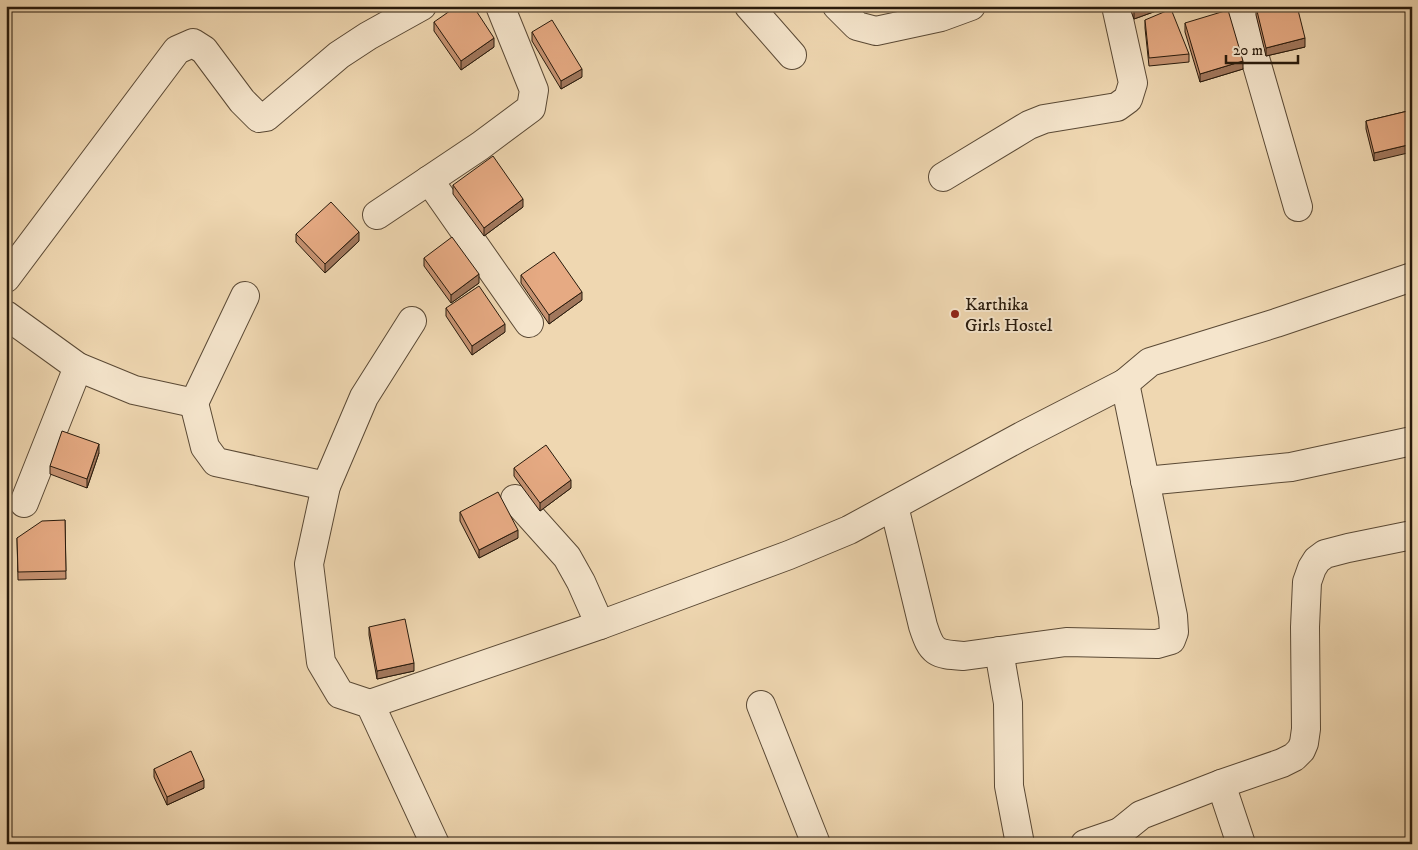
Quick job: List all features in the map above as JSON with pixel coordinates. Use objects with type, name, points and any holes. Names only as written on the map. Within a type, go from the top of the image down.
[{"type":"street","points":[[6,278],[177,50],[193,43],[204,50],[242,101],[259,118],[266,117],[339,55],[368,36],[422,6]]},
{"type":"street","points":[[377,215],[480,146],[531,108],[534,90],[500,6]]},
{"type":"street","points":[[749,6],[792,55]]},
{"type":"street","points":[[837,6],[857,26],[876,30],[941,17],[971,6]]},
{"type":"street","points":[[943,177],[1029,125],[1044,118],[1117,107],[1128,99],[1133,83],[1116,6]]},
{"type":"street","points":[[1240,6],[1298,207]]},
{"type":"street","points":[[429,180],[528,323]]},
{"type":"street","points":[[412,320],[364,397],[326,486],[309,564],[320,662],[340,694],[370,704],[600,625],[850,530],[1022,436],[1125,383],[1150,362],[1412,278]]},
{"type":"street","points":[[245,296],[194,403],[205,447],[216,462],[326,486]]},
{"type":"street","points":[[6,315],[78,367],[134,390],[194,403]]},
{"type":"street","points":[[24,504],[78,367]]},
{"type":"street","points":[[894,506],[923,626],[928,643],[934,650],[955,656],[964,656],[1066,642],[1157,644],[1171,640],[1174,632],[1173,616],[1125,383]]},
{"type":"street","points":[[1145,481],[1291,467],[1412,440]]},
{"type":"street","points":[[515,499],[567,557],[581,582],[600,625]]},
{"type":"street","points":[[1085,844],[1121,838],[1141,816],[1221,784],[1282,763],[1297,753],[1304,743],[1307,582],[1312,568],[1325,554],[1412,535]]},
{"type":"street","points":[[1000,651],[1008,703],[1009,786],[1020,844]]},
{"type":"street","points":[[370,704],[435,844]]},
{"type":"street","points":[[761,705],[816,844]]},
{"type":"street","points":[[1221,784],[1241,844]]},
{"type":"building","points":[[457,6],[473,6],[494,38],[461,61],[434,22]]},
{"type":"building","points":[[1132,6],[1147,6],[1134,11]]},
{"type":"building","points":[[1297,6],[1305,38],[1266,48],[1256,7]]},
{"type":"building","points":[[1171,9],[1189,54],[1149,58],[1145,20]]},
{"type":"building","points":[[1228,10],[1243,61],[1200,74],[1185,23]]},
{"type":"building","points":[[552,20],[582,69],[561,81],[532,32]]},
{"type":"building","points":[[1412,110],[1412,144],[1374,153],[1366,121]]},
{"type":"building","points":[[493,156],[523,199],[484,228],[453,185]]},
{"type":"building","points":[[331,202],[359,232],[325,264],[296,234]]},
{"type":"building","points":[[452,237],[479,274],[451,295],[424,258]]},
{"type":"building","points":[[554,252],[582,292],[549,315],[521,275]]},
{"type":"building","points":[[479,286],[505,324],[472,346],[446,308]]},
{"type":"building","points":[[62,431],[99,444],[87,479],[50,466]]},
{"type":"building","points":[[546,445],[571,480],[540,503],[514,468]]},
{"type":"building","points":[[498,492],[518,530],[479,550],[460,512]]},
{"type":"building","points":[[65,520],[66,571],[18,572],[17,538],[42,521]]},
{"type":"building","points":[[405,619],[414,663],[377,671],[369,627]]},
{"type":"building","points":[[191,751],[204,780],[167,797],[154,769]]},
{"type":"place","name":"Karthika Girls Hostel","points":[[955,314]]}]
